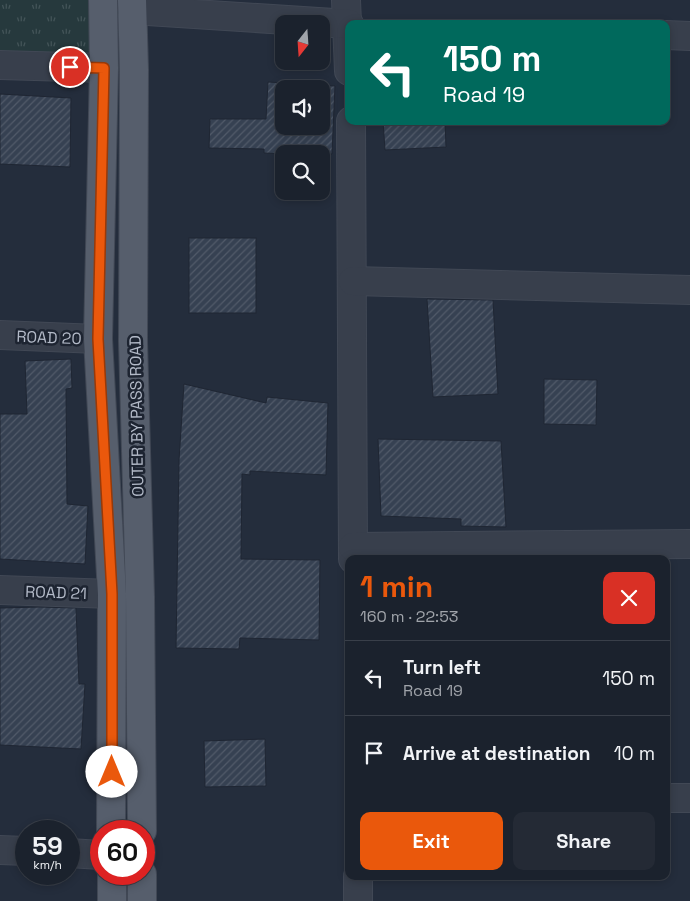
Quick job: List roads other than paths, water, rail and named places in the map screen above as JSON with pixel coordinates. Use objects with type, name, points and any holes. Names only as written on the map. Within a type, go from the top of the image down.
[{"type":"main road","name":"OUTER BY PASS ROAD","points":[[103,0],[104,68],[98,339],[112,594],[111,820]]},
{"type":"main road","name":"OUTER BY PASS ROAD","points":[[132,5],[134,70],[133,341],[140,597],[142,820]]},
{"type":"main road","points":[[112,885],[112,901]]},
{"type":"main road","points":[[142,885],[142,901]]},
{"type":"street","points":[[132,5],[347,16]]},
{"type":"street","points":[[670,35],[690,36]]},
{"type":"street","points":[[0,65],[104,68]]},
{"type":"street","points":[[351,125],[353,553],[690,544]]},
{"type":"street","points":[[352,281],[690,290]]},
{"type":"street","name":"ROAD 20","points":[[0,334],[98,339]]},
{"type":"street","name":"ROAD 21","points":[[0,590],[112,594]]},
{"type":"street","points":[[670,798],[690,798]]},
{"type":"street","points":[[0,850],[15,851]]},
{"type":"street","points":[[358,880],[358,901]]}]
